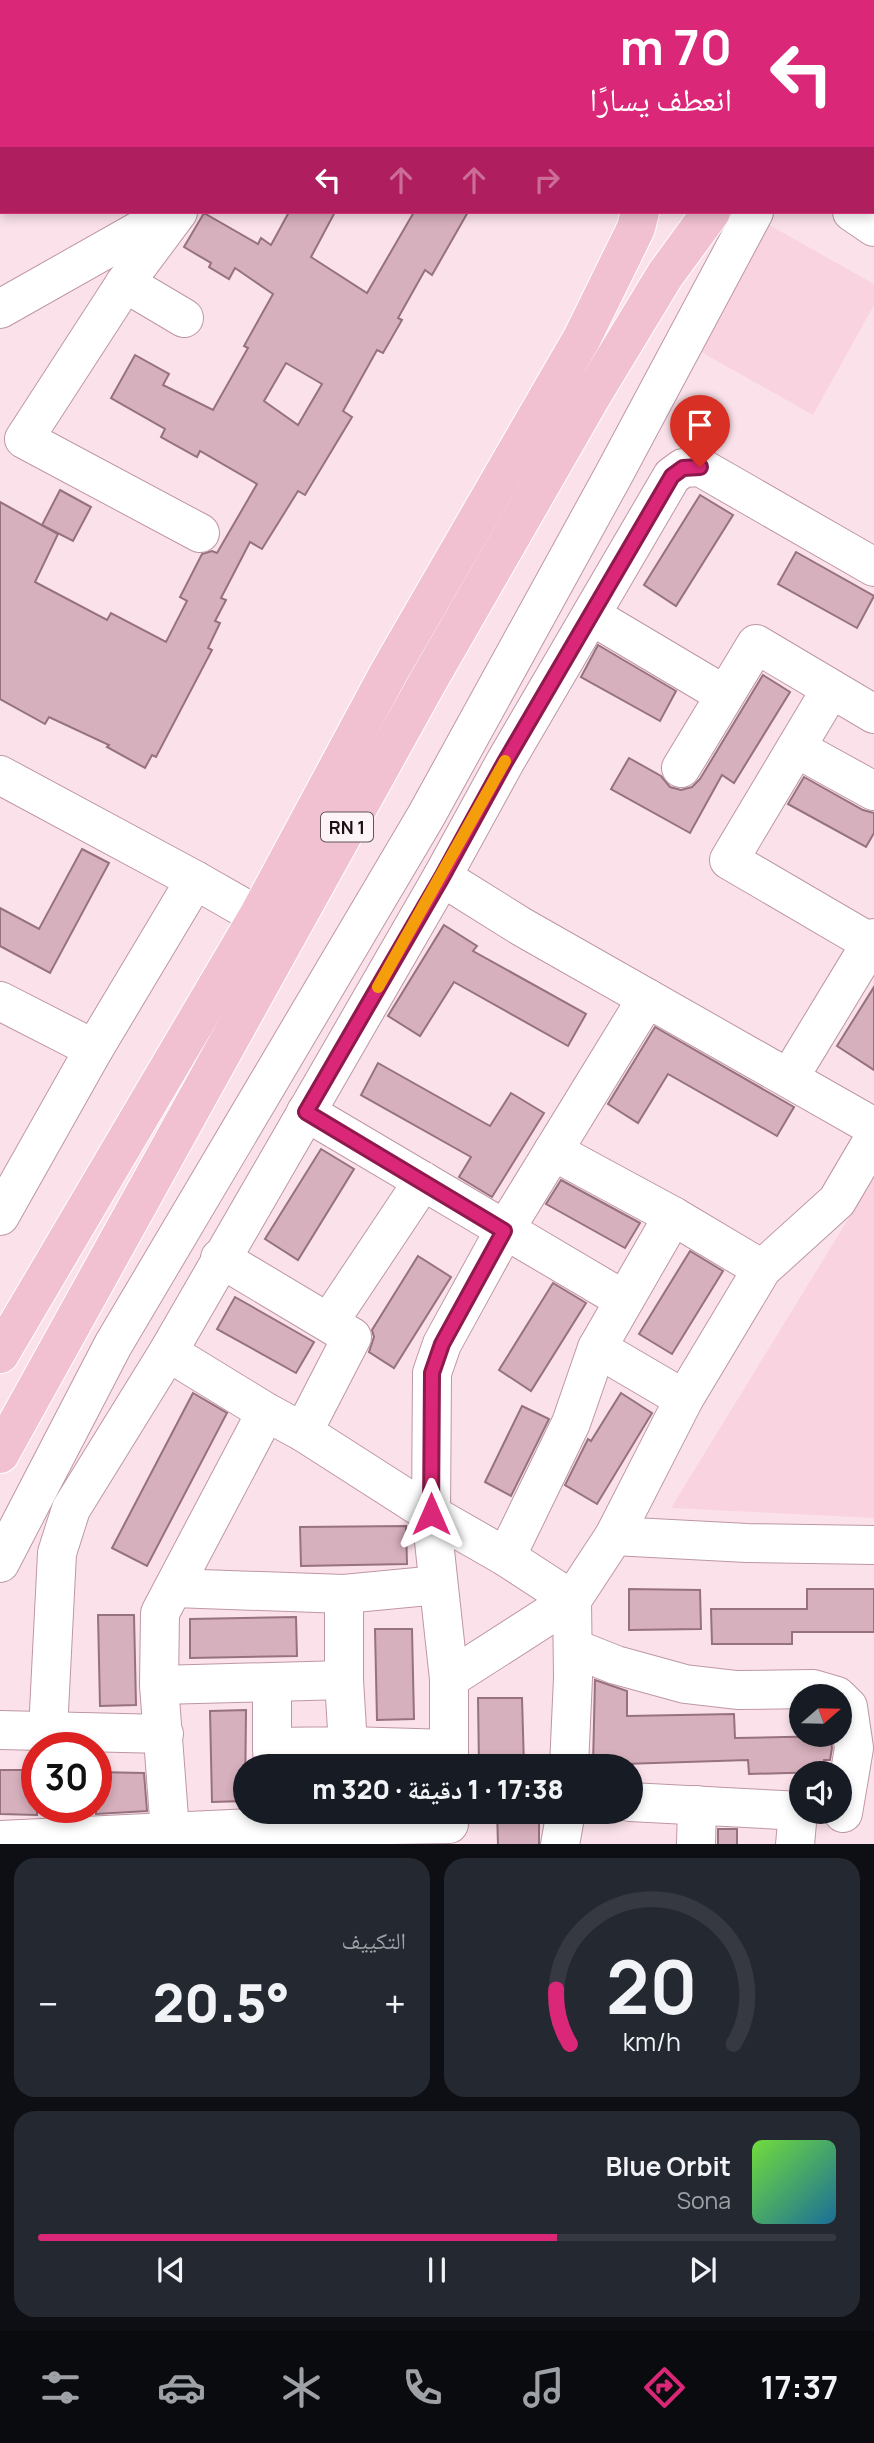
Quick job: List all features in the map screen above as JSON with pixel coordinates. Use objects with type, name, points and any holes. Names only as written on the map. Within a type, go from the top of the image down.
[{"type":"highway","name":"RN 1","points":[[0,1454],[427,683],[590,399],[665,275],[710,214]]},
{"type":"highway","name":"RN 1","points":[[0,1354],[258,916],[389,672],[582,338],[636,217]]},
{"type":"street","points":[[0,309],[167,214]]},
{"type":"street","points":[[177,214],[12,431],[200,533]]},
{"type":"street","points":[[0,1563],[113,1345],[426,816],[606,489],[753,214]]},
{"type":"street","points":[[855,214],[874,227]]},
{"type":"street","points":[[125,283],[184,318]]},
{"type":"street","points":[[48,1731],[57,1553],[71,1509],[168,1352],[442,877],[505,762],[672,476],[683,468],[700,467],[874,567]]},
{"type":"street","points":[[592,616],[725,695]]},
{"type":"street","points":[[681,768],[756,644],[874,714]]},
{"type":"street","points":[[789,1078],[872,941],[729,860],[831,689]]},
{"type":"street","points":[[796,748],[874,791]]},
{"type":"street","points":[[0,775],[258,916]]},
{"type":"street","points":[[442,877],[522,928],[874,1127]]},
{"type":"street","points":[[0,1216],[93,1049],[195,880]]},
{"type":"street","points":[[449,1754],[449,1679],[431,1514],[432,1373],[442,1344],[504,1231],[647,998]]},
{"type":"street","points":[[0,1001],[93,1049]]},
{"type":"street","points":[[306,1112],[624,1300]]},
{"type":"street","points":[[449,1679],[572,1600],[614,1536],[684,1399],[762,1269],[837,1201],[874,1138]]},
{"type":"street","points":[[553,1151],[673,1216],[762,1269]]},
{"type":"street","points":[[329,1322],[423,1181]]},
{"type":"street","points":[[506,1557],[571,1423],[597,1348],[673,1216]]},
{"type":"street","points":[[220,1258],[352,1337],[303,1432]]},
{"type":"street","points":[[597,1348],[684,1399]]},
{"type":"street","points":[[168,1352],[303,1432],[572,1600]]},
{"type":"street","points":[[170,1831],[159,1685],[160,1613],[266,1412]]},
{"type":"street","points":[[614,1536],[747,1544],[874,1545]]},
{"type":"street","points":[[174,1588],[344,1594],[438,1585]]},
{"type":"street","points":[[344,1594],[344,1680],[348,1746]]},
{"type":"street","points":[[569,1754],[572,1600]]},
{"type":"street","points":[[573,1648],[616,1665],[685,1684],[737,1690],[789,1689]]},
{"type":"street","points":[[159,1685],[344,1680]]},
{"type":"street","points":[[272,1683],[272,1754]]},
{"type":"street","points":[[0,1730],[164,1734]]},
{"type":"street","points":[[848,1761],[854,1748],[852,1734]]},
{"type":"street","points":[[287,1754],[348,1746],[421,1754]]},
{"type":"street","points":[[643,1803],[789,1814]]},
{"type":"street","points":[[696,1844],[697,1805]]},
{"type":"street","points":[[0,1840],[108,1839],[233,1824]]},
{"type":"street","points":[[399,1824],[449,1826]]},
{"type":"street","points":[[560,1844],[563,1824]]},
{"type":"shaded area","points":[[764,222],[874,284],[874,305],[813,415],[694,348]]},
{"type":"shaded area","points":[[874,1177],[874,1518],[671,1508]]},
{"type":"building","points":[[203,214],[258,244],[261,238],[271,245],[288,214],[334,214],[311,257],[367,293],[413,214],[467,214],[432,275],[425,270],[398,318],[402,320],[383,353],[377,350],[343,411],[352,417],[305,495],[298,491],[262,549],[250,542],[221,598],[226,600],[215,621],[220,623],[208,648],[212,650],[156,757],[152,755],[145,768],[107,747],[109,745],[49,717],[45,724],[0,699],[0,502],[58,534],[35,582],[107,620],[111,613],[166,642],[187,601],[180,597],[202,554],[212,551],[217,553],[257,484],[200,451],[197,457],[161,437],[165,429],[111,398],[135,355],[169,374],[163,385],[213,410],[248,348],[244,346],[273,294],[235,268],[229,279],[209,267],[211,263],[184,247]],"holes":[[[286,363],[322,384],[298,425],[264,401]]]},
{"type":"building","points":[[60,490],[91,507],[73,541],[42,525]]},
{"type":"building","points":[[700,495],[733,515],[676,606],[644,585]]},
{"type":"building","points":[[796,552],[874,596],[857,628],[778,584]]},
{"type":"building","points":[[598,645],[676,691],[660,721],[581,677]]},
{"type":"building","points":[[763,675],[790,692],[734,783],[722,775],[690,833],[611,789],[629,758],[661,776],[670,787],[681,790],[692,787],[700,779]]},
{"type":"building","points":[[804,777],[863,810],[874,813],[874,833],[866,847],[788,804]]},
{"type":"building","points":[[82,849],[109,863],[50,973],[0,946],[0,908],[39,929]]},
{"type":"building","points":[[444,925],[477,946],[473,951],[586,1014],[568,1046],[454,982],[420,1036],[388,1016]]},
{"type":"building","points":[[874,987],[874,1070],[837,1046]]},
{"type":"building","points":[[655,1027],[794,1107],[777,1136],[668,1074],[638,1123],[608,1104]]},
{"type":"building","points":[[378,1063],[490,1126],[511,1093],[544,1113],[492,1197],[459,1177],[471,1157],[361,1095]]},
{"type":"building","points":[[321,1149],[354,1169],[298,1260],[265,1239]]},
{"type":"building","points":[[561,1180],[640,1223],[625,1248],[546,1204]]},
{"type":"building","points":[[690,1251],[723,1271],[672,1354],[639,1334]]},
{"type":"building","points":[[418,1256],[451,1277],[394,1368],[369,1352],[374,1337],[372,1330]]},
{"type":"building","points":[[553,1283],[586,1303],[531,1391],[499,1370]]},
{"type":"building","points":[[235,1297],[314,1342],[296,1373],[217,1329]]},
{"type":"building","points":[[193,1393],[227,1413],[147,1566],[112,1548]]},
{"type":"building","points":[[621,1393],[652,1413],[597,1504],[565,1485],[588,1439],[591,1441]]},
{"type":"building","points":[[522,1406],[549,1419],[511,1496],[485,1482]]},
{"type":"building","points":[[406,1526],[407,1564],[301,1566],[300,1527]]},
{"type":"building","points":[[629,1589],[700,1590],[701,1629],[629,1630]]},
{"type":"building","points":[[807,1589],[874,1589],[874,1632],[792,1632],[792,1644],[712,1644],[711,1609],[807,1609]]},
{"type":"building","points":[[98,1615],[134,1615],[136,1705],[100,1706]]},
{"type":"building","points":[[296,1617],[297,1656],[190,1658],[190,1619]]},
{"type":"building","points":[[375,1629],[412,1629],[414,1719],[377,1720]]},
{"type":"building","points":[[595,1680],[627,1691],[627,1716],[734,1714],[735,1738],[789,1737],[789,1747],[832,1748],[830,1760],[789,1761],[789,1773],[749,1774],[748,1760],[643,1763],[643,1754],[593,1754]]},
{"type":"building","points":[[478,1698],[522,1698],[524,1754],[479,1754]]},
{"type":"building","points":[[246,1710],[246,1754],[233,1754],[233,1801],[212,1802],[210,1711]]},
{"type":"building","points":[[0,1770],[21,1770],[21,1815],[0,1814]]},
{"type":"building","points":[[112,1772],[144,1773],[147,1811],[112,1813]]},
{"type":"building","points":[[497,1824],[539,1824],[539,1844],[498,1844]]},
{"type":"building","points":[[718,1829],[737,1829],[737,1844],[718,1844]]},
{"type":"slow traffic","points":[[378,987],[505,761]]},
{"type":"route","points":[[431,1514],[432,1373],[442,1344],[504,1231],[306,1112],[672,476],[683,468],[700,467]]}]
